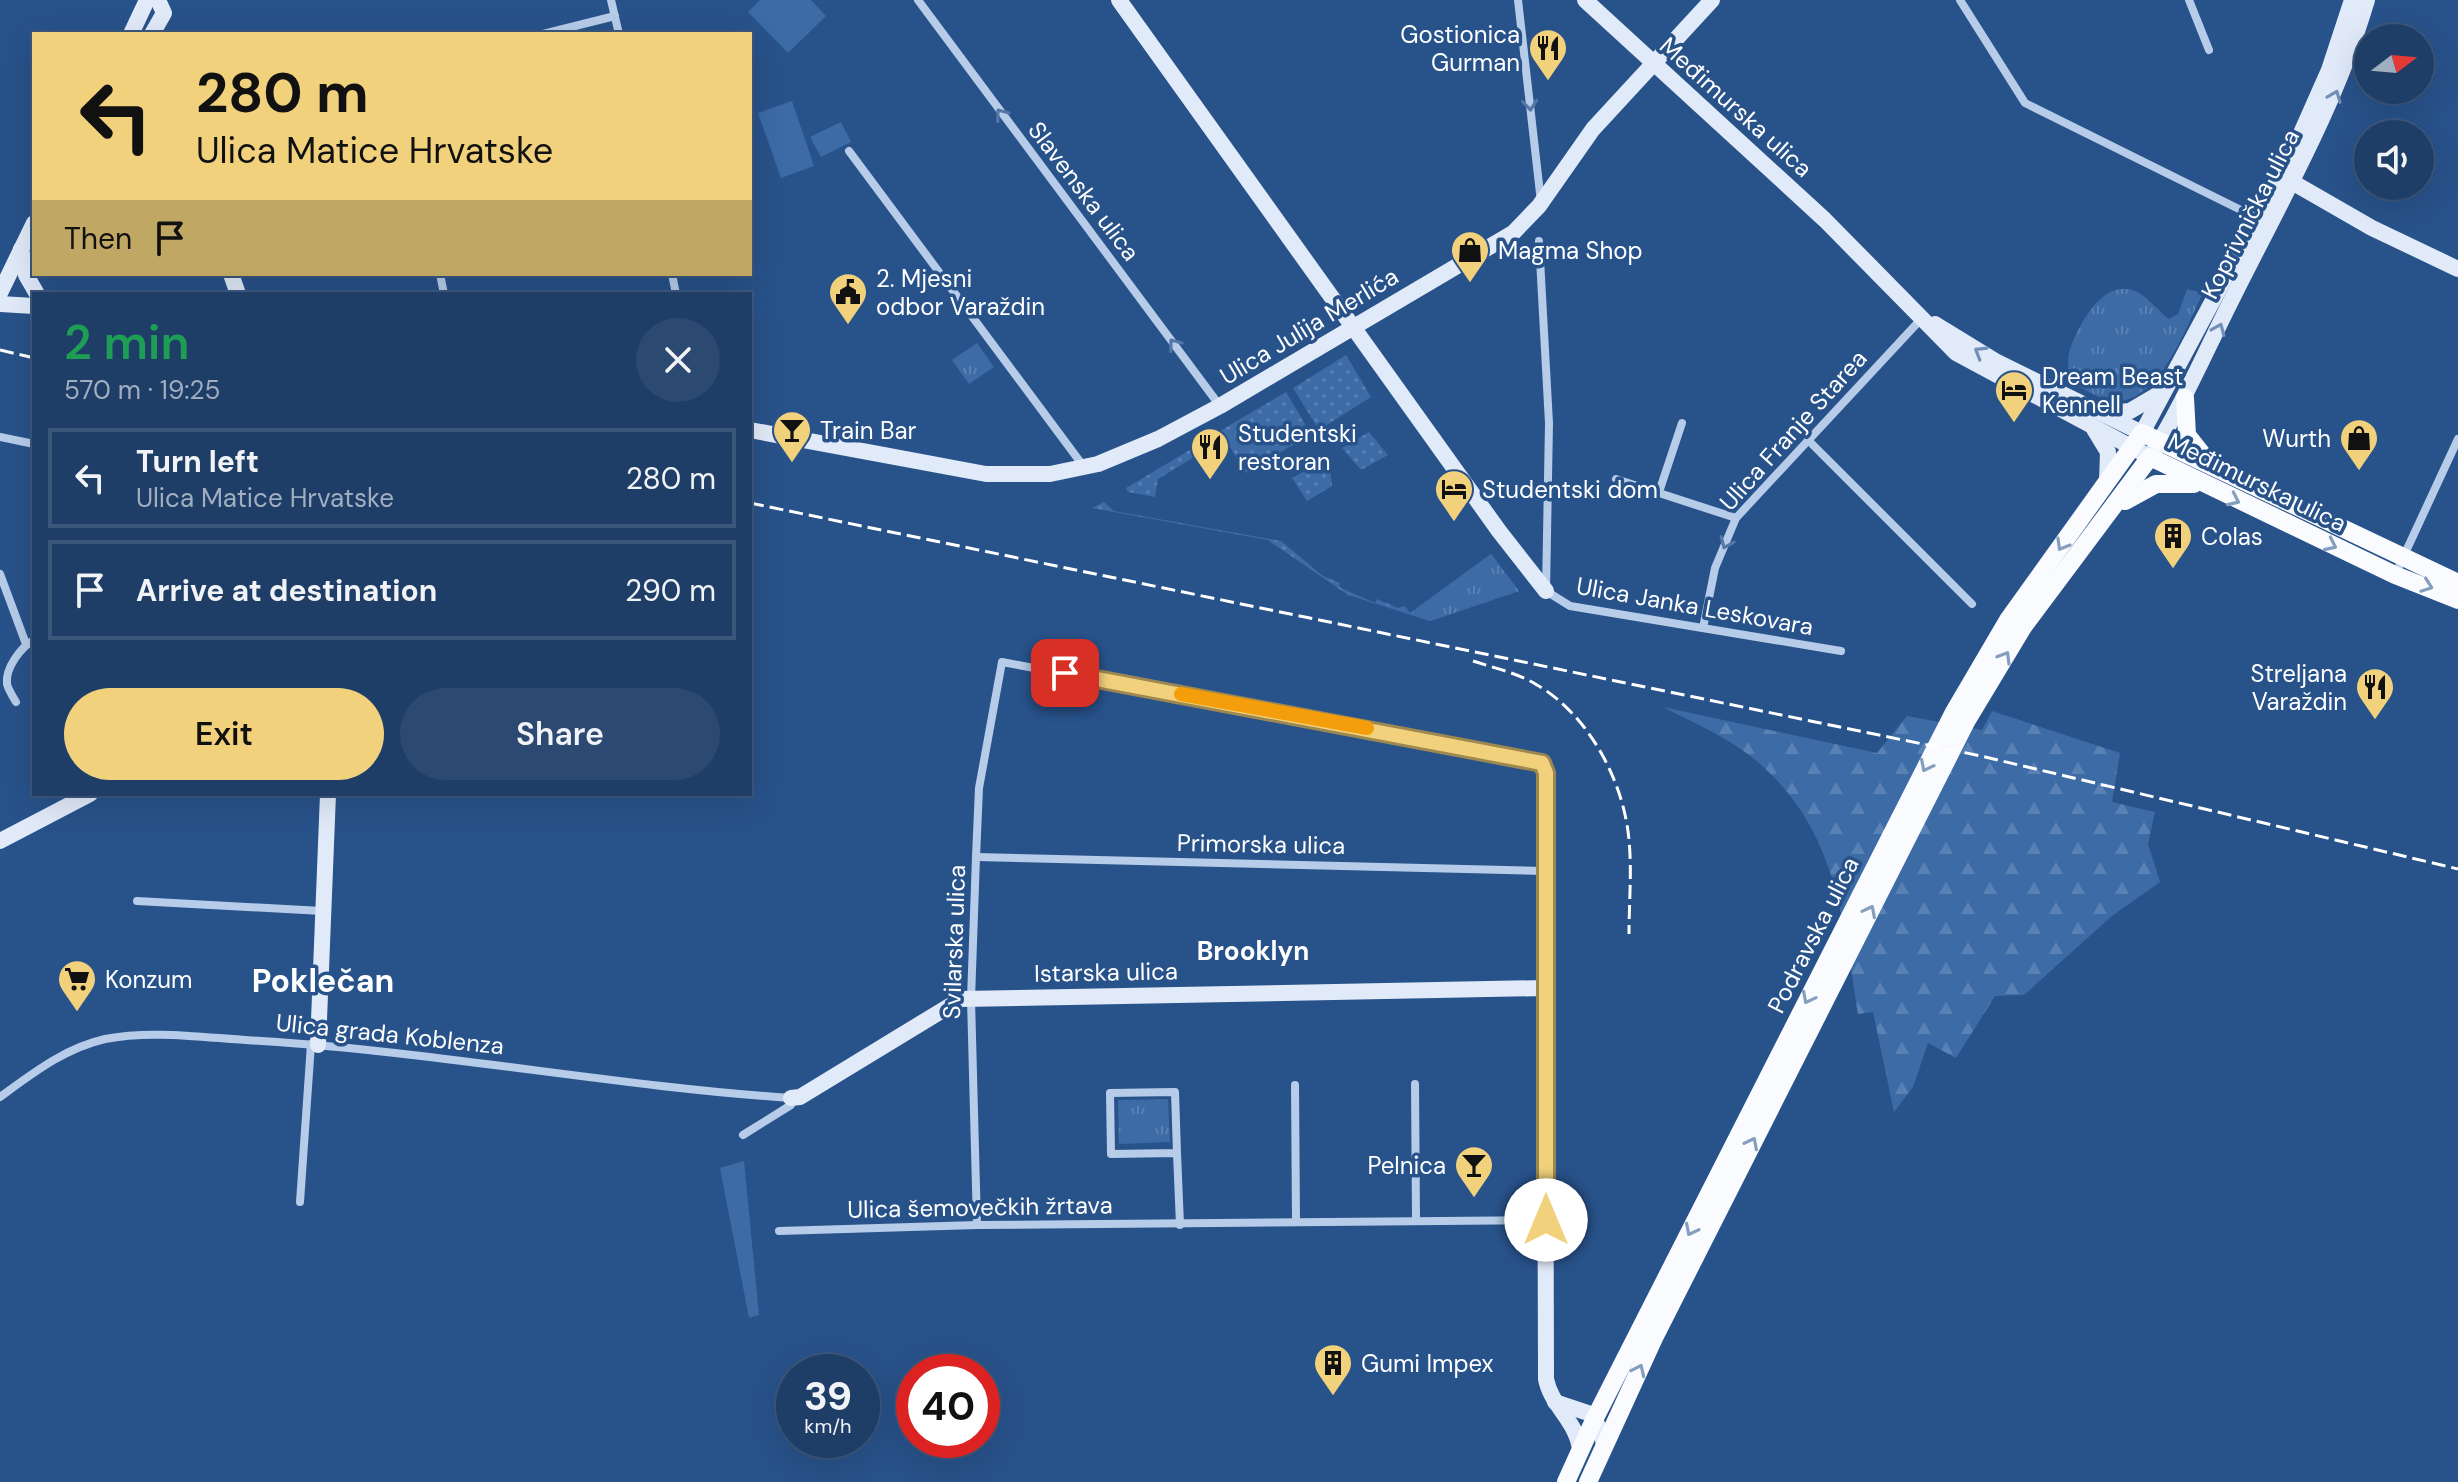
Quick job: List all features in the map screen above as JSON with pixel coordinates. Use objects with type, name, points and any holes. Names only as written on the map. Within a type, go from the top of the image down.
[{"type":"main road","points":[[1119,0],[1546,591]]},
{"type":"main road","name":"Međimurska ulica","points":[[1585,0],[1825,220],[1923,316],[1945,344],[1966,360],[2137,440],[2201,485],[2395,575],[2458,600]]},
{"type":"main road","name":"Ulica Julija Merlića","points":[[752,430],[911,462],[1002,476],[1050,474],[1085,467],[1146,445],[1220,406],[1513,233],[1541,203],[1593,129],[1712,0]]},
{"type":"main road","name":"Koprivnička ulica","points":[[2137,440],[2259,219],[2316,104],[2352,0]]},
{"type":"main road","name":"Koprivnička ulica","points":[[2155,450],[2185,398],[2329,109],[2367,0]]},
{"type":"main road","points":[[133,32],[158,3]]},
{"type":"main road","points":[[152,32],[158,3]]},
{"type":"main road","points":[[2292,182],[2372,228],[2458,269]]},
{"type":"main road","points":[[0,293],[32,227]]},
{"type":"main road","points":[[21,248],[26,275],[36,292]]},
{"type":"main road","points":[[0,304],[32,306]]},
{"type":"main road","points":[[2107,482],[2108,452],[2095,419],[2130,411],[2168,388]]},
{"type":"main road","points":[[2185,398],[2187,435],[2214,469]]},
{"type":"main road","name":"Podravska ulica","points":[[1566,1482],[1595,1418],[1954,712],[2008,620],[2137,440]]},
{"type":"main road","name":"Međimurska ulica","points":[[2155,450],[2214,469],[2458,583]]},
{"type":"main road","name":"Podravska ulica","points":[[1588,1482],[1727,1192],[1967,720],[2023,627],[2155,450]]},
{"type":"main road","points":[[2115,505],[2156,484],[2182,482],[2201,485]]},
{"type":"main road","points":[[0,841],[86,796]]},
{"type":"main road","points":[[314,1044],[328,796]]},
{"type":"main road","points":[[1545,988],[1546,1379],[1555,1402],[1572,1423],[1580,1450]]},
{"type":"main road","name":"Istarska ulica","points":[[791,1098],[800,1097],[961,999],[1545,988]]},
{"type":"main road","points":[[1577,1407],[1608,1393]]},
{"type":"main road","points":[[1555,1402],[1577,1407],[1595,1418],[1604,1446]]},
{"type":"street","points":[[611,0],[619,32]]},
{"type":"street","name":"Slavenska ulica","points":[[918,0],[1220,406]]},
{"type":"street","points":[[1518,0],[1541,203]]},
{"type":"street","points":[[1960,0],[2025,103],[2259,219]]},
{"type":"street","points":[[2189,0],[2209,50]]},
{"type":"street","points":[[551,32],[615,16]]},
{"type":"street","points":[[849,151],[1085,467]]},
{"type":"street","points":[[1539,241],[1549,423],[1546,591]]},
{"type":"street","name":"Ulica Franje Starea","points":[[1703,628],[1715,568],[1736,518],[1923,316]]},
{"type":"street","points":[[1659,492],[1682,423]]},
{"type":"street","points":[[0,437],[32,444]]},
{"type":"street","points":[[2395,575],[2458,439]]},
{"type":"street","points":[[1808,440],[1972,604]]},
{"type":"street","points":[[1616,479],[1736,518]]},
{"type":"street","points":[[0,574],[30,642],[12,663],[7,683],[16,702]]},
{"type":"street","name":"Ulica Janka Leskovara","points":[[1546,591],[1570,606],[1841,651]]},
{"type":"street","name":"Svilarska ulica","points":[[977,1225],[971,999],[979,788],[1002,662],[1530,759],[1546,768],[1545,871]]},
{"type":"street","name":"Primorska ulica","points":[[976,857],[1545,871]]},
{"type":"street","points":[[1545,871],[1545,988]]},
{"type":"street","points":[[137,901],[322,911]]},
{"type":"street","name":"Ulica grada Koblenza","points":[[0,1097],[65,1053],[113,1038],[148,1036],[314,1044],[791,1098]]},
{"type":"street","points":[[300,1202],[314,1044]]},
{"type":"street","points":[[1415,1084],[1416,1219]]},
{"type":"street","points":[[1295,1085],[1296,1222]]},
{"type":"street","points":[[1177,1153],[1111,1154],[1110,1093],[1175,1092],[1180,1225]]},
{"type":"street","points":[[743,1135],[791,1105],[791,1098]]},
{"type":"street","name":"Ulica šemovečkih žrtava","points":[[779,1231],[977,1225],[1546,1220]]},
{"type":"green space","points":[[760,0],[811,0],[826,16],[788,53],[748,12]]},
{"type":"green space","points":[[792,101],[814,166],[781,178],[758,113]]},
{"type":"green space","points":[[841,122],[851,142],[821,157],[810,137]]},
{"type":"green space","points":[[2123,289],[2135,291],[2169,319],[2178,314],[2187,289],[2203,293],[2170,359],[2146,389],[2132,398],[2117,401],[2097,396],[2065,379],[2074,339],[2102,297]]},
{"type":"green space","points":[[977,343],[994,367],[969,384],[952,360]]},
{"type":"green space","points":[[1346,355],[1371,397],[1319,430],[1293,388]]},
{"type":"green space","points":[[1286,392],[1311,434],[1246,473],[1220,431]]},
{"type":"green space","points":[[1369,432],[1388,455],[1361,470],[1342,448]]},
{"type":"green space","points":[[1213,436],[1217,443],[1158,479],[1155,497],[1128,492],[1126,488]]},
{"type":"green space","points":[[1317,464],[1321,472],[1330,469],[1332,486],[1307,501],[1292,478]]},
{"type":"green space","points":[[1104,502],[1114,511],[1281,541],[1323,576],[1340,583],[1339,587],[1375,603],[1377,599],[1398,608],[1405,606],[1410,613],[1491,554],[1519,591],[1430,621],[1348,595],[1268,540],[1092,508]]},
{"type":"green space","points":[[1491,554],[1519,591],[1430,621],[1410,614]]},
{"type":"green space","points":[[1663,707],[1877,753],[1907,716],[1982,730],[1992,711],[2120,753],[2112,802],[2155,812],[2148,844],[2160,882],[2112,916],[2024,995],[1995,996],[1956,1058],[1928,1043],[1913,1087],[1894,1112],[1873,1012],[1858,1014],[1847,943],[1831,875],[1803,813],[1781,785],[1744,751]]},
{"type":"green space","points":[[1168,1099],[1170,1142],[1119,1144],[1118,1100]]},
{"type":"green space","points":[[744,1161],[759,1315],[749,1318],[720,1168]]},
{"type":"railway","points":[[0,350],[32,358]]},
{"type":"railway","points":[[752,503],[1981,756],[2458,869]]},
{"type":"railway","points":[[1473,661],[1522,677],[1556,698],[1573,714],[1601,752],[1626,818],[1630,863],[1629,934]]},
{"type":"slow traffic","points":[[1181,694],[1367,728]]},
{"type":"place","name":"Gostionica Gurman","points":[[1548,82]]},
{"type":"place","name":"Magma Shop","points":[[1470,284]]},
{"type":"place","name":"2. Mjesni odbor Varaždin","points":[[848,326]]},
{"type":"place","name":"Dream Beast Kennell","points":[[2014,424]]},
{"type":"place","name":"Train Bar","points":[[792,464]]},
{"type":"place","name":"Wurth","points":[[2359,472]]},
{"type":"place","name":"Studentski restoran","points":[[1210,481]]},
{"type":"place","name":"Studentski dom","points":[[1454,523]]},
{"type":"place","name":"Colas","points":[[2173,570]]},
{"type":"place","name":"Streljana Varaždin","points":[[2375,721]]},
{"type":"place","name":"Konzum","points":[[77,1013]]},
{"type":"place","name":"Pelnica","points":[[1474,1199]]},
{"type":"place","name":"Gumi Impex","points":[[1333,1397]]},
{"type":"district","name":"Brooklyn","points":[[1253,951]]},
{"type":"district","name":"Poklečan","points":[[323,981]]},
{"type":"route","points":[[1065,673],[1542,763],[1546,768],[1546,1220]]}]
